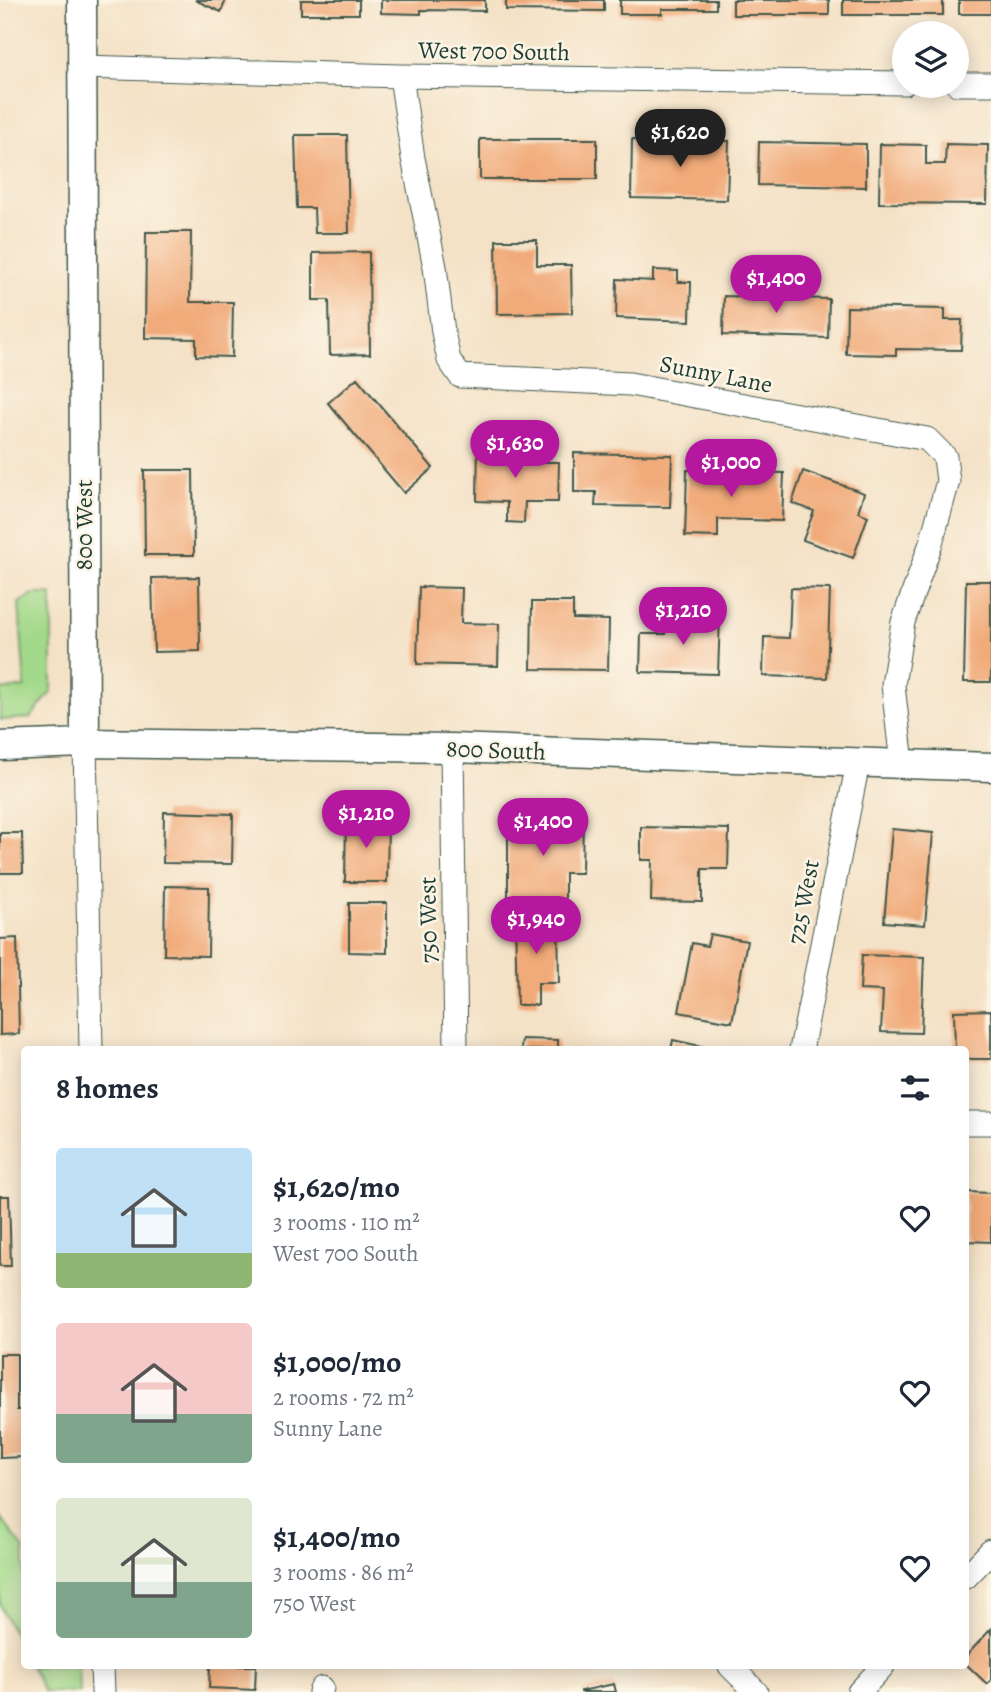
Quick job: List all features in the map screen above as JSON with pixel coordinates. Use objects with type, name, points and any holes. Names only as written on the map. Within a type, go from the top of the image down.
[{"type":"street","name":"800 West","points":[[82,0],[85,743],[91,1046]]},
{"type":"street","name":"West 700 South","points":[[82,67],[401,76],[892,83]]},
{"type":"street","name":"Sunny Lane","points":[[401,76],[413,158],[435,267],[443,332],[449,360],[460,376],[629,384],[927,439],[945,457],[948,481],[931,543],[904,622],[893,685],[902,764]]},
{"type":"street","points":[[969,84],[991,84]]},
{"type":"street","name":"800 South","points":[[0,746],[85,743],[452,748],[991,767]]},
{"type":"street","name":"750 West","points":[[452,748],[456,1046]]},
{"type":"street","name":"725 West","points":[[802,1046],[858,763]]},
{"type":"street","points":[[969,1123],[991,1123]]},
{"type":"street","points":[[969,1574],[991,1550]]},
{"type":"street","points":[[102,1669],[103,1692]]},
{"type":"street","points":[[733,1669],[756,1692]]},
{"type":"street","points":[[859,1692],[880,1669]]},
{"type":"green space","points":[[33,594],[52,594],[52,691],[30,718],[0,720],[0,690],[25,687],[19,603]]},
{"type":"green space","points":[[0,1517],[21,1545],[21,1648],[0,1606]]},
{"type":"green space","points":[[32,1669],[78,1669],[79,1692],[44,1692]]},
{"type":"building","points":[[195,0],[226,0],[221,12]]},
{"type":"building","points":[[301,0],[359,0],[359,14],[301,14]]},
{"type":"building","points":[[381,0],[485,0],[485,11],[421,10],[421,14],[381,13]]},
{"type":"building","points":[[506,0],[604,0],[604,11],[506,10]]},
{"type":"building","points":[[620,0],[716,0],[716,9],[662,9],[662,14],[620,14]]},
{"type":"building","points":[[733,0],[829,0],[829,15],[733,15]]},
{"type":"building","points":[[843,0],[943,0],[943,15],[843,15]]},
{"type":"building","points":[[959,0],[991,0],[991,14],[959,14]]},
{"type":"building","points":[[295,135],[347,135],[349,233],[315,233],[314,208],[297,208]]},
{"type":"building","points":[[480,139],[597,139],[597,179],[480,179]]},
{"type":"building","points":[[632,139],[729,141],[727,200],[631,198]]},
{"type":"building","points":[[759,142],[866,144],[866,187],[758,185]]},
{"type":"building","points":[[880,144],[926,145],[926,164],[945,164],[946,144],[988,145],[987,204],[879,203]]},
{"type":"building","points":[[146,232],[191,232],[190,302],[233,302],[232,357],[196,356],[196,339],[145,338]]},
{"type":"building","points":[[496,240],[537,240],[537,265],[571,265],[572,313],[497,314]]},
{"type":"building","points":[[369,252],[370,354],[330,355],[329,300],[313,300],[313,253]]},
{"type":"building","points":[[653,270],[678,271],[678,282],[691,282],[690,321],[616,318],[617,279],[653,281]]},
{"type":"building","points":[[758,285],[794,286],[793,298],[829,299],[828,338],[723,335],[724,296],[758,297]]},
{"type":"building","points":[[847,307],[945,309],[945,320],[962,320],[961,350],[896,349],[896,355],[846,354]]},
{"type":"building","points":[[357,378],[433,468],[404,493],[328,403]]},
{"type":"building","points":[[478,444],[519,445],[519,462],[559,462],[558,502],[525,502],[524,523],[507,522],[507,502],[477,501]]},
{"type":"building","points":[[574,453],[672,455],[670,507],[595,506],[596,492],[574,492]]},
{"type":"building","points":[[144,470],[193,470],[194,555],[145,555]]},
{"type":"building","points":[[687,470],[784,473],[782,521],[718,519],[718,537],[685,536]]},
{"type":"building","points":[[803,471],[864,493],[858,512],[868,516],[853,558],[803,540],[814,511],[792,503]]},
{"type":"building","points":[[199,577],[200,651],[154,652],[152,578]]},
{"type":"building","points":[[966,581],[991,581],[991,682],[964,682]]},
{"type":"building","points":[[419,587],[462,588],[461,623],[499,624],[498,666],[417,664]]},
{"type":"building","points":[[791,588],[830,589],[827,678],[763,676],[764,637],[789,638]]},
{"type":"building","points":[[532,602],[573,602],[573,619],[609,620],[608,670],[531,669]]},
{"type":"building","points":[[667,616],[720,617],[718,674],[640,672],[641,634],[666,634]]},
{"type":"building","points":[[164,812],[233,814],[232,864],[163,863]]},
{"type":"building","points":[[508,817],[583,818],[582,873],[565,873],[565,904],[508,904]]},
{"type":"building","points":[[346,818],[388,819],[387,882],[345,882]]},
{"type":"building","points":[[641,827],[729,829],[728,869],[702,869],[702,902],[651,901],[652,860],[641,860]]},
{"type":"building","points":[[892,829],[933,833],[925,925],[884,922]]},
{"type":"building","points":[[0,833],[22,833],[23,873],[0,873]]},
{"type":"building","points":[[165,886],[209,887],[208,956],[164,955]]},
{"type":"building","points":[[349,903],[387,903],[387,953],[349,952]]},
{"type":"building","points":[[558,916],[559,983],[538,983],[538,1005],[517,1005],[515,917]]},
{"type":"building","points":[[710,934],[747,941],[732,1022],[679,1012],[692,943],[707,946]]},
{"type":"building","points":[[17,938],[19,1034],[0,1035],[0,939]]},
{"type":"building","points":[[862,955],[924,957],[921,1033],[881,1032],[883,991],[860,990]]},
{"type":"building","points":[[991,1010],[991,1059],[969,1059],[969,1046],[955,1046],[954,1011]]},
{"type":"building","points":[[522,1039],[558,1040],[558,1046],[521,1046]]},
{"type":"building","points":[[673,1040],[700,1046],[672,1046]]},
{"type":"building","points":[[969,1192],[991,1193],[991,1242],[969,1241]]},
{"type":"building","points":[[0,1196],[9,1196],[11,1266],[0,1266]]},
{"type":"building","points":[[0,1354],[17,1354],[17,1410],[21,1410],[21,1457],[0,1458]]},
{"type":"building","points":[[991,1629],[991,1680],[987,1684],[969,1667],[969,1653]]},
{"type":"building","points":[[210,1669],[256,1669],[255,1690],[209,1688]]},
{"type":"building","points":[[614,1684],[616,1692],[581,1692],[581,1691]]}]
